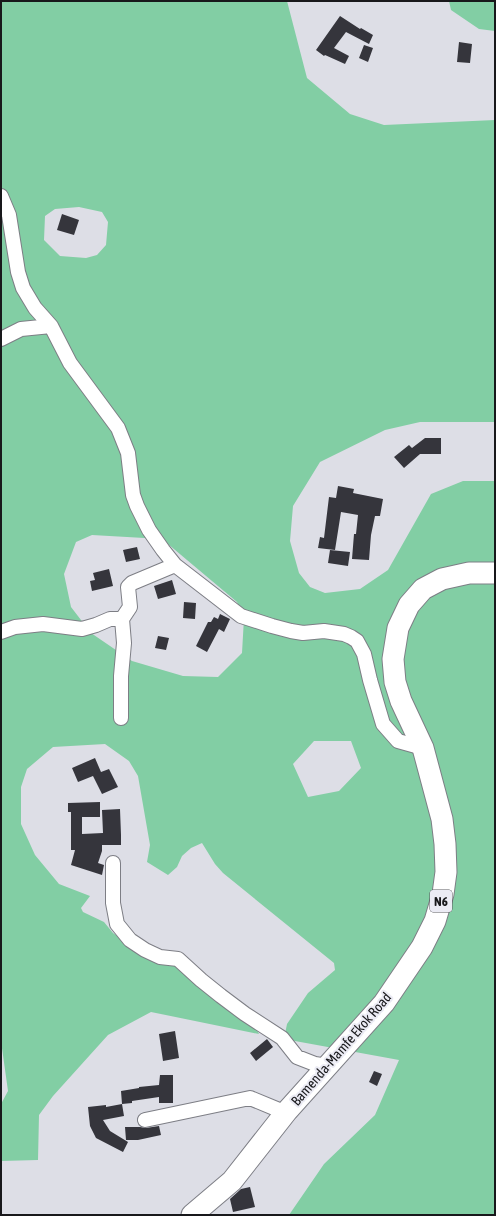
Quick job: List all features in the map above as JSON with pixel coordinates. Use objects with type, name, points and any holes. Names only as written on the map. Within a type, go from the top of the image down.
[{"type":"highway","name":"Bamenda-Mamfe Ekok Road","points":[[192,1215],[232,1181],[287,1110],[384,1004],[422,947],[436,921],[443,894],[446,872],[442,819],[423,748],[401,701],[395,682],[393,659],[398,628],[409,605],[422,589],[442,579],[469,573],[495,573]]},
{"type":"street","points":[[1,196],[9,215],[19,279],[35,308],[51,326],[70,363],[118,428],[128,453],[133,495],[149,530],[176,565],[242,616],[291,631],[303,633],[324,631],[351,636],[357,641],[364,654],[383,724],[398,741],[423,748]]},
{"type":"street","points":[[1,339],[21,330],[51,326]]},
{"type":"street","points":[[121,718],[121,676],[124,643],[122,620],[130,607],[128,587],[132,583],[176,565]]},
{"type":"street","points":[[1,632],[15,627],[43,624],[82,629],[110,619],[122,620]]},
{"type":"street","points":[[113,863],[113,903],[117,924],[130,940],[145,950],[160,957],[178,959],[221,996],[245,1014],[282,1038],[297,1057],[315,1064],[326,1066]]},
{"type":"street","points":[[145,1120],[250,1098],[279,1110],[287,1110]]},
{"type":"green space","points":[[1,1],[287,1],[307,78],[350,114],[384,125],[495,120],[495,422],[420,422],[385,430],[320,462],[293,506],[290,541],[299,573],[310,587],[325,593],[360,589],[388,570],[431,494],[463,481],[495,481],[495,1215],[289,1215],[324,1164],[375,1115],[399,1060],[284,1039],[287,1024],[308,993],[335,970],[334,963],[223,873],[215,864],[202,843],[191,848],[182,856],[177,867],[168,875],[147,862],[150,845],[138,776],[129,761],[105,744],[53,747],[27,769],[21,787],[21,824],[35,855],[59,884],[90,896],[81,908],[83,912],[104,922],[113,933],[127,943],[175,961],[257,1030],[259,1034],[151,1012],[108,1035],[53,1096],[39,1115],[38,1160],[1,1161],[1,1104],[8,1091],[1,1041]],"holes":[[[79,207],[102,212],[108,222],[106,245],[97,255],[86,258],[60,256],[44,240],[45,216],[55,209]],[[92,535],[162,539],[237,602],[244,618],[242,653],[218,677],[183,676],[132,661],[91,633],[71,607],[64,574],[76,542]],[[314,741],[351,741],[361,768],[339,791],[308,797],[293,764]]]},
{"type":"green space","points":[[449,1],[495,1],[495,31],[479,29],[451,10]]},
{"type":"building","points":[[340,16],[360,29],[361,28],[373,35],[369,44],[346,32],[334,48],[349,56],[345,64],[325,55],[324,56],[316,50]]},
{"type":"building","points":[[459,42],[472,44],[470,63],[457,62]]},
{"type":"building","points":[[364,45],[373,48],[368,62],[359,58]]},
{"type":"building","points":[[62,214],[79,220],[74,235],[57,230]]},
{"type":"building","points":[[425,438],[441,438],[441,454],[420,454],[404,468],[394,457],[409,445],[412,448]]},
{"type":"building","points":[[338,486],[354,489],[353,493],[383,499],[380,516],[375,516],[371,535],[369,560],[352,559],[354,534],[356,534],[358,515],[341,512],[335,550],[318,548],[320,537],[324,538],[329,497],[336,498]]},
{"type":"building","points":[[137,547],[140,559],[126,562],[123,550]]},
{"type":"building","points":[[330,550],[350,552],[348,566],[328,563]]},
{"type":"building","points":[[109,569],[113,586],[92,591],[90,581],[95,580],[93,573]]},
{"type":"building","points":[[172,580],[176,594],[158,599],[154,586]]},
{"type":"building","points":[[184,602],[196,603],[195,619],[183,618]]},
{"type":"building","points":[[220,614],[230,619],[224,632],[219,629],[207,652],[196,646],[208,622],[211,622],[214,617],[218,619]]},
{"type":"building","points":[[158,636],[169,638],[166,650],[155,648]]},
{"type":"building","points":[[95,758],[101,772],[109,769],[118,787],[102,794],[93,776],[78,782],[72,768]]},
{"type":"building","points":[[100,802],[100,817],[82,817],[82,834],[103,833],[102,810],[120,809],[121,835],[121,845],[102,845],[102,851],[98,863],[104,865],[102,875],[71,865],[75,850],[71,850],[71,812],[68,812],[68,803]]},
{"type":"building","points":[[175,1031],[179,1058],[163,1061],[159,1034]]},
{"type":"building","points":[[267,1039],[273,1047],[256,1061],[250,1053]]},
{"type":"building","points":[[374,1071],[382,1074],[377,1086],[369,1082]]},
{"type":"building","points":[[160,1075],[173,1075],[173,1103],[159,1103],[159,1097],[122,1104],[121,1091],[159,1085]]},
{"type":"building","points":[[122,1104],[124,1116],[103,1120],[110,1131],[128,1142],[123,1152],[96,1138],[90,1126],[88,1107],[106,1105],[106,1107]]},
{"type":"building","points":[[159,1126],[161,1135],[138,1140],[126,1140],[125,1127],[146,1128]]},
{"type":"building","points":[[250,1187],[255,1207],[233,1212],[230,1199],[241,1189]]}]
